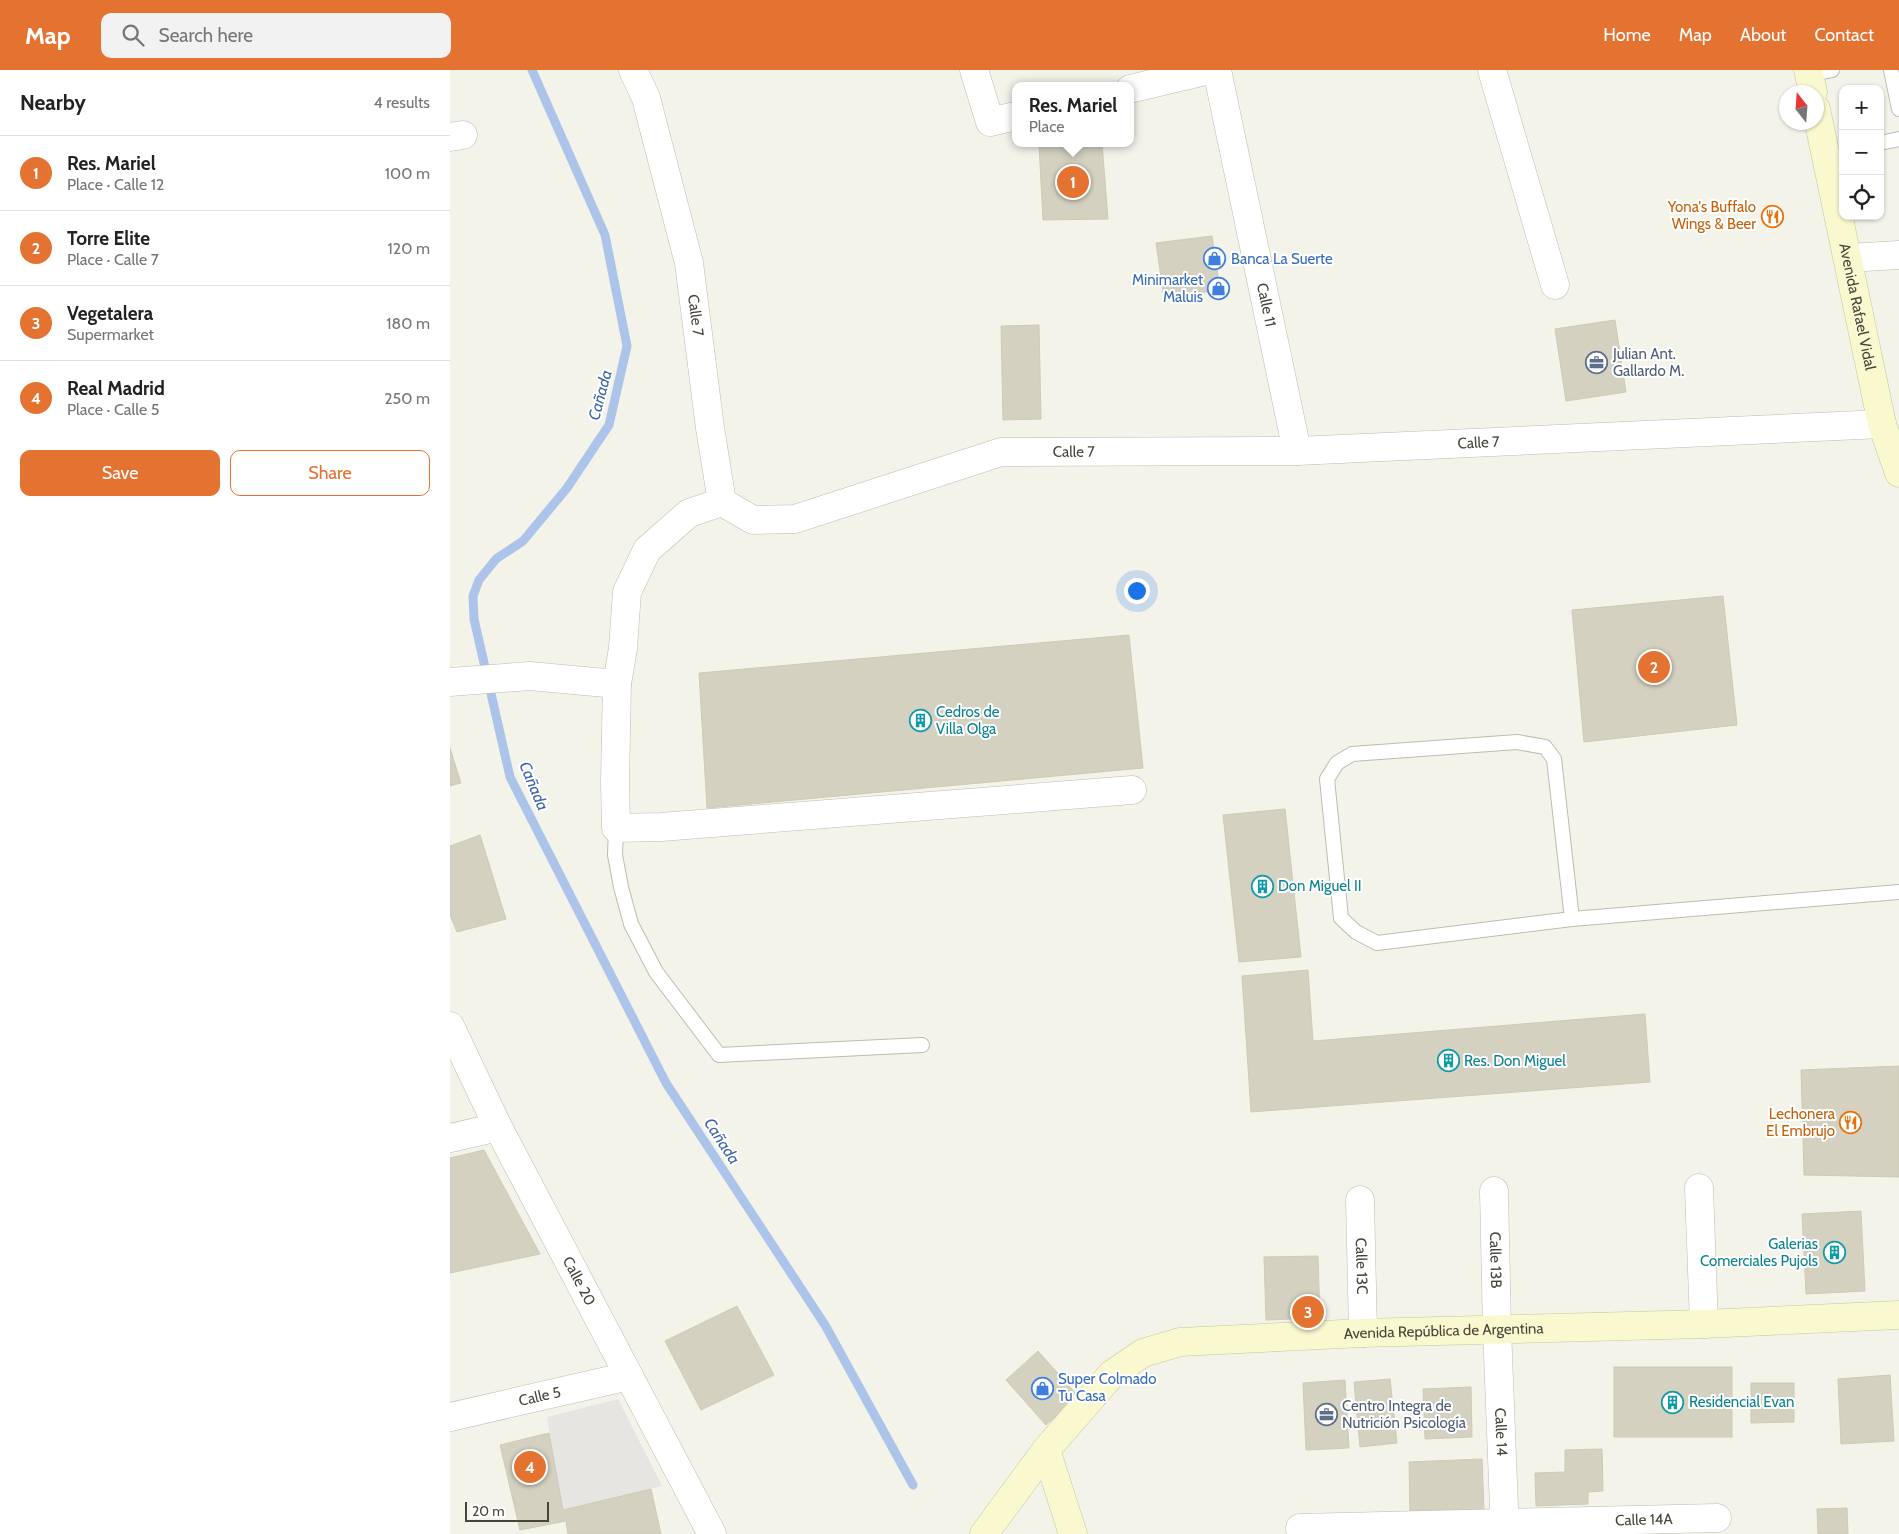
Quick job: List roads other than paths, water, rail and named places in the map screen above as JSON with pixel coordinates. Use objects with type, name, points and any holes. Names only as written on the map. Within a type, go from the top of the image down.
[{"type":"main road","name":"Avenida Rafael Vidal","points":[[1824,128],[1835,154],[1848,258],[1882,424],[1898,464]]},
{"type":"main road","name":"Avenida República de Argentina","points":[[984,1534],[1046,1450],[1112,1374],[1144,1353],[1180,1342],[1363,1333],[1704,1324],[1899,1314]]},
{"type":"main road","points":[[1046,1450],[1073,1534]]},
{"type":"street","name":"Calle 7","points":[[633,70],[646,98],[689,263],[710,428],[722,502],[753,520],[795,519],[1001,452],[1297,451],[1882,424]]},
{"type":"street","points":[[974,70],[990,122],[1012,117]]},
{"type":"street","points":[[1134,88],[1210,70]]},
{"type":"street","name":"Calle 11","points":[[1217,70],[1297,451]]},
{"type":"street","points":[[1492,70],[1555,285]]},
{"type":"street","points":[[1848,258],[1899,255]]},
{"type":"street","points":[[722,502],[690,513],[647,550],[627,592],[623,648],[617,684],[616,828],[661,827],[1132,790]]},
{"type":"street","points":[[450,682],[530,676],[617,684]]},
{"type":"street","name":"Calle 20","points":[[450,1026],[498,1127],[712,1534]]},
{"type":"street","points":[[450,1138],[498,1127]]},
{"type":"street","points":[[1699,1188],[1704,1324]]},
{"type":"street","name":"Calle 13B","points":[[1494,1191],[1497,1329]]},
{"type":"street","name":"Calle 13C","points":[[1360,1200],[1363,1333]]},
{"type":"street","name":"Calle 14","points":[[1497,1329],[1505,1529]]},
{"type":"street","name":"Calle 5","points":[[450,1417],[629,1376]]},
{"type":"street","name":"Calle 14A","points":[[1300,1528],[1505,1529],[1717,1518]]},
{"type":"lane","points":[[1891,70],[1899,109]]},
{"type":"lane","points":[[1884,142],[1899,139]]},
{"type":"lane","points":[[1572,919],[1554,760],[1545,747],[1517,742],[1352,754],[1337,763],[1327,778],[1341,918],[1356,932],[1378,943],[1572,919],[1899,892]]},
{"type":"lane","points":[[616,828],[616,856],[621,887],[631,924],[656,972],[719,1055],[922,1045]]},
{"type":"waterway","name":"Cañada","points":[[532,70],[605,235],[627,346],[609,425],[567,488],[523,541],[496,559],[479,580],[473,596],[474,619],[510,777],[666,1083],[825,1325],[913,1485]]},
{"type":"place","name":"Res. Mariel","points":[[1073,182]]},
{"type":"place","name":"Yona's Buffalo Wings & Beer","points":[[1772,216]]},
{"type":"place","name":"Banca La Suerte","points":[[1215,259]]},
{"type":"place","name":"Minimarket Maluis","points":[[1219,289]]},
{"type":"place","name":"Julian Ant. Gallardo M.","points":[[1597,363]]},
{"type":"place","name":"Torre Elite","points":[[1654,667]]},
{"type":"place","name":"Cedros de Villa Olga","points":[[920,721]]},
{"type":"place","name":"Don Miguel II","points":[[1262,886]]},
{"type":"place","name":"Res. Don Miguel","points":[[1448,1061]]},
{"type":"place","name":"Lechonera El Embrujo","points":[[1851,1123]]},
{"type":"place","name":"Galerias Comerciales Pujols","points":[[1834,1253]]},
{"type":"place","name":"Vegetalera","points":[[1308,1312]]},
{"type":"place","name":"Super Colmado Tu Casa","points":[[1042,1388]]},
{"type":"place","name":"Residencial Evan","points":[[1673,1402]]},
{"type":"place","name":"Centro Integra de Nutrición Psicología","points":[[1326,1415]]},
{"type":"place","name":"Real Madrid","points":[[530,1467]]}]
